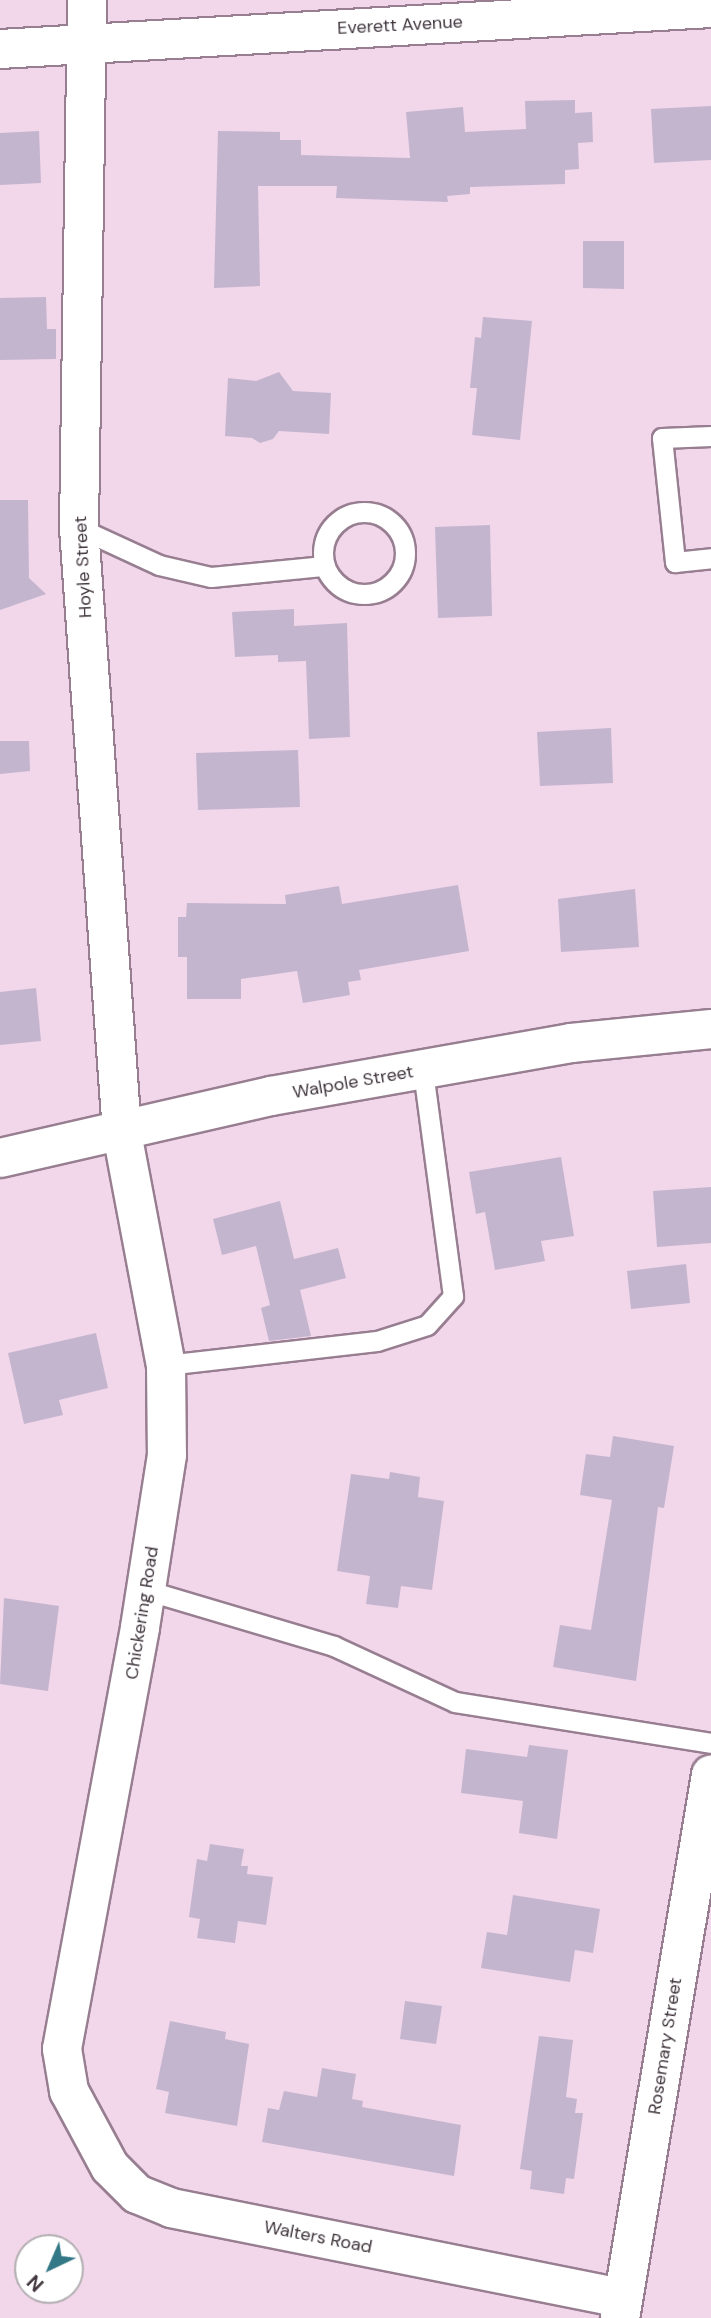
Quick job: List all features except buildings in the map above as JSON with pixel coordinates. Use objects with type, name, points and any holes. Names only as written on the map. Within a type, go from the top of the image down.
[{"type":"street","name":"Hoyle Street","points":[[88,0],[79,528],[122,1133]]},
{"type":"street","name":"Everett Avenue","points":[[0,49],[711,8]]},
{"type":"street","name":"Walpole Street","points":[[0,1158],[122,1133],[271,1097],[571,1043],[711,1029]]},
{"type":"street","name":"Chickering Road","points":[[69,2091],[62,2049],[146,1590],[167,1455],[166,1365],[122,1133]]},
{"type":"street","name":"Rosemary Street","points":[[622,2308],[702,1879],[711,1775]]},
{"type":"street","name":"Walters Road","points":[[69,2091],[110,2167],[137,2194],[171,2208],[622,2308]]},
{"type":"lane","points":[[711,436],[662,438],[676,562],[711,558]]},
{"type":"lane","points":[[353,513],[379,514],[390,521],[404,543],[401,571],[382,591],[368,594],[341,588],[324,566],[324,539],[340,518],[353,513]]},
{"type":"lane","points":[[79,528],[159,565],[211,578],[324,566]]},
{"type":"lane","points":[[166,1365],[377,1341],[427,1325],[453,1296],[423,1070]]},
{"type":"lane","points":[[146,1590],[334,1646],[455,1702],[711,1743]]}]
